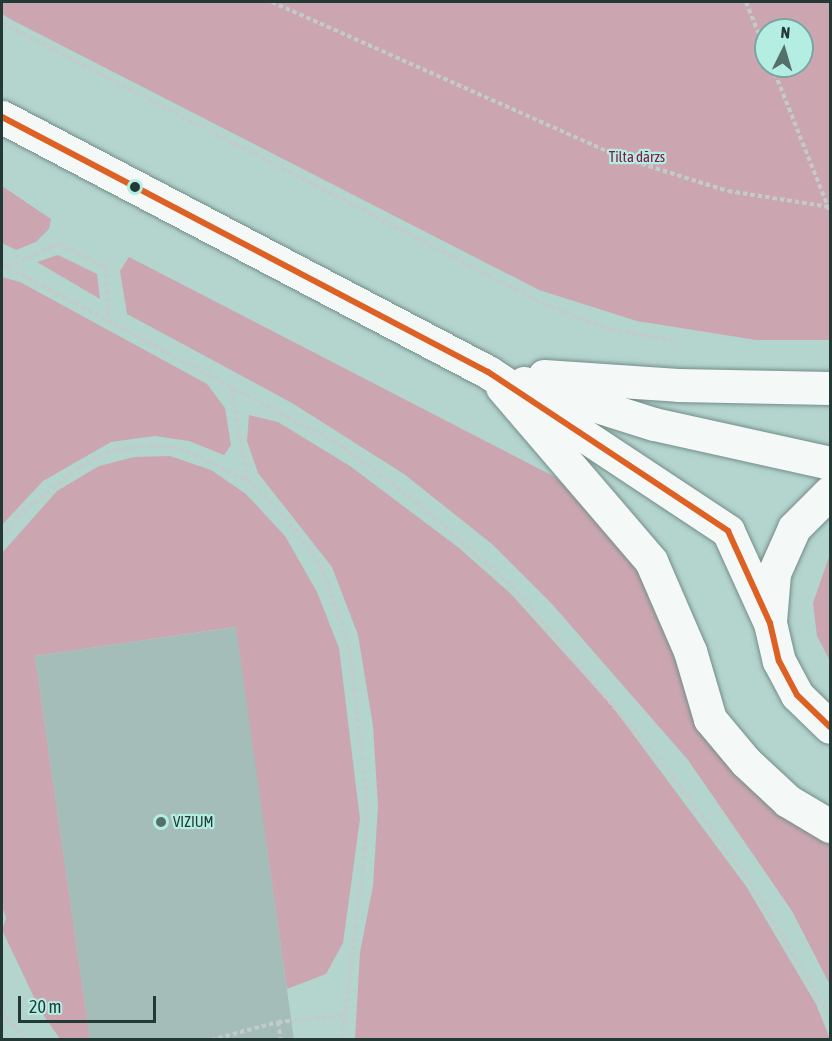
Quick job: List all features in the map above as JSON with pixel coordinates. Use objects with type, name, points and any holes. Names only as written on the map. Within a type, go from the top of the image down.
[{"type":"main road","points":[[2,104],[39,136]]},
{"type":"main road","points":[[2,117],[488,372],[728,531],[770,623],[779,661],[797,695],[829,727]]},
{"type":"main road","points":[[488,372],[678,386],[831,388]]},
{"type":"main road","points":[[488,372],[654,423],[831,463]]},
{"type":"main road","points":[[488,372],[651,561],[690,651],[710,719],[746,762],[788,801],[831,826]]},
{"type":"main road","points":[[770,623],[774,573],[794,528],[831,492]]},
{"type":"path","points":[[272,2],[620,157],[728,191],[829,207]]},
{"type":"path","points":[[746,2],[754,22]]},
{"type":"path","points":[[2,23],[544,304],[610,329],[684,342]]},
{"type":"path","points":[[777,78],[831,212]]},
{"type":"path","points":[[7,267],[58,244],[106,267],[108,322]]},
{"type":"path","points":[[2,264],[343,447],[416,502],[512,586],[674,778],[748,881],[831,1016]]},
{"type":"path","points":[[231,387],[248,481]]},
{"type":"path","points":[[2,537],[46,492],[79,466],[111,451],[149,445],[180,448],[248,481],[285,517],[321,566],[350,651],[367,801],[361,890],[342,1040]]},
{"type":"path","points":[[2,1003],[3,1017],[26,1040]]},
{"type":"path","points":[[211,1040],[278,1022],[344,1016]]},
{"type":"path","points":[[278,1022],[281,1040]]},
{"type":"green space","name":"Tilta dārzs","points":[[2,2],[830,2],[830,340],[756,340],[637,321],[539,290],[2,14]]},
{"type":"green space","points":[[2,186],[51,219],[49,229],[36,242],[16,250],[2,243]]},
{"type":"green space","points":[[58,255],[97,274],[100,299],[37,262]]},
{"type":"green space","points":[[129,257],[555,477],[585,502],[622,541],[649,590],[697,717],[830,838],[830,985],[792,911],[688,760],[552,604],[492,544],[404,474],[292,403],[127,314],[120,271]]},
{"type":"green space","points":[[2,277],[20,282],[207,384],[225,408],[231,445],[224,455],[189,441],[155,436],[111,442],[43,481],[2,525]]},
{"type":"green space","points":[[249,415],[278,422],[350,466],[459,548],[511,594],[612,706],[746,886],[816,1004],[830,1039],[355,1039],[360,952],[373,886],[378,806],[373,726],[358,635],[332,567],[258,473],[247,441]]},
{"type":"green space","points":[[170,456],[211,470],[246,494],[285,536],[317,592],[339,648],[360,819],[343,943],[326,974],[287,989],[235,627],[35,656],[90,1039],[60,1039],[40,1010],[2,930],[6,918],[2,906],[2,553],[57,491],[99,466],[134,457]]},
{"type":"green space","points":[[830,554],[830,661],[817,636],[813,603]]},
{"type":"building","name":"VIZIUM","points":[[236,627],[294,1040],[90,1040],[35,656]]},
{"type":"transit line","points":[[2,117],[488,372],[728,531],[770,623],[779,661],[797,695],[830,727]]},
{"type":"place","name":"VIZIUM","points":[[161,822]]}]
